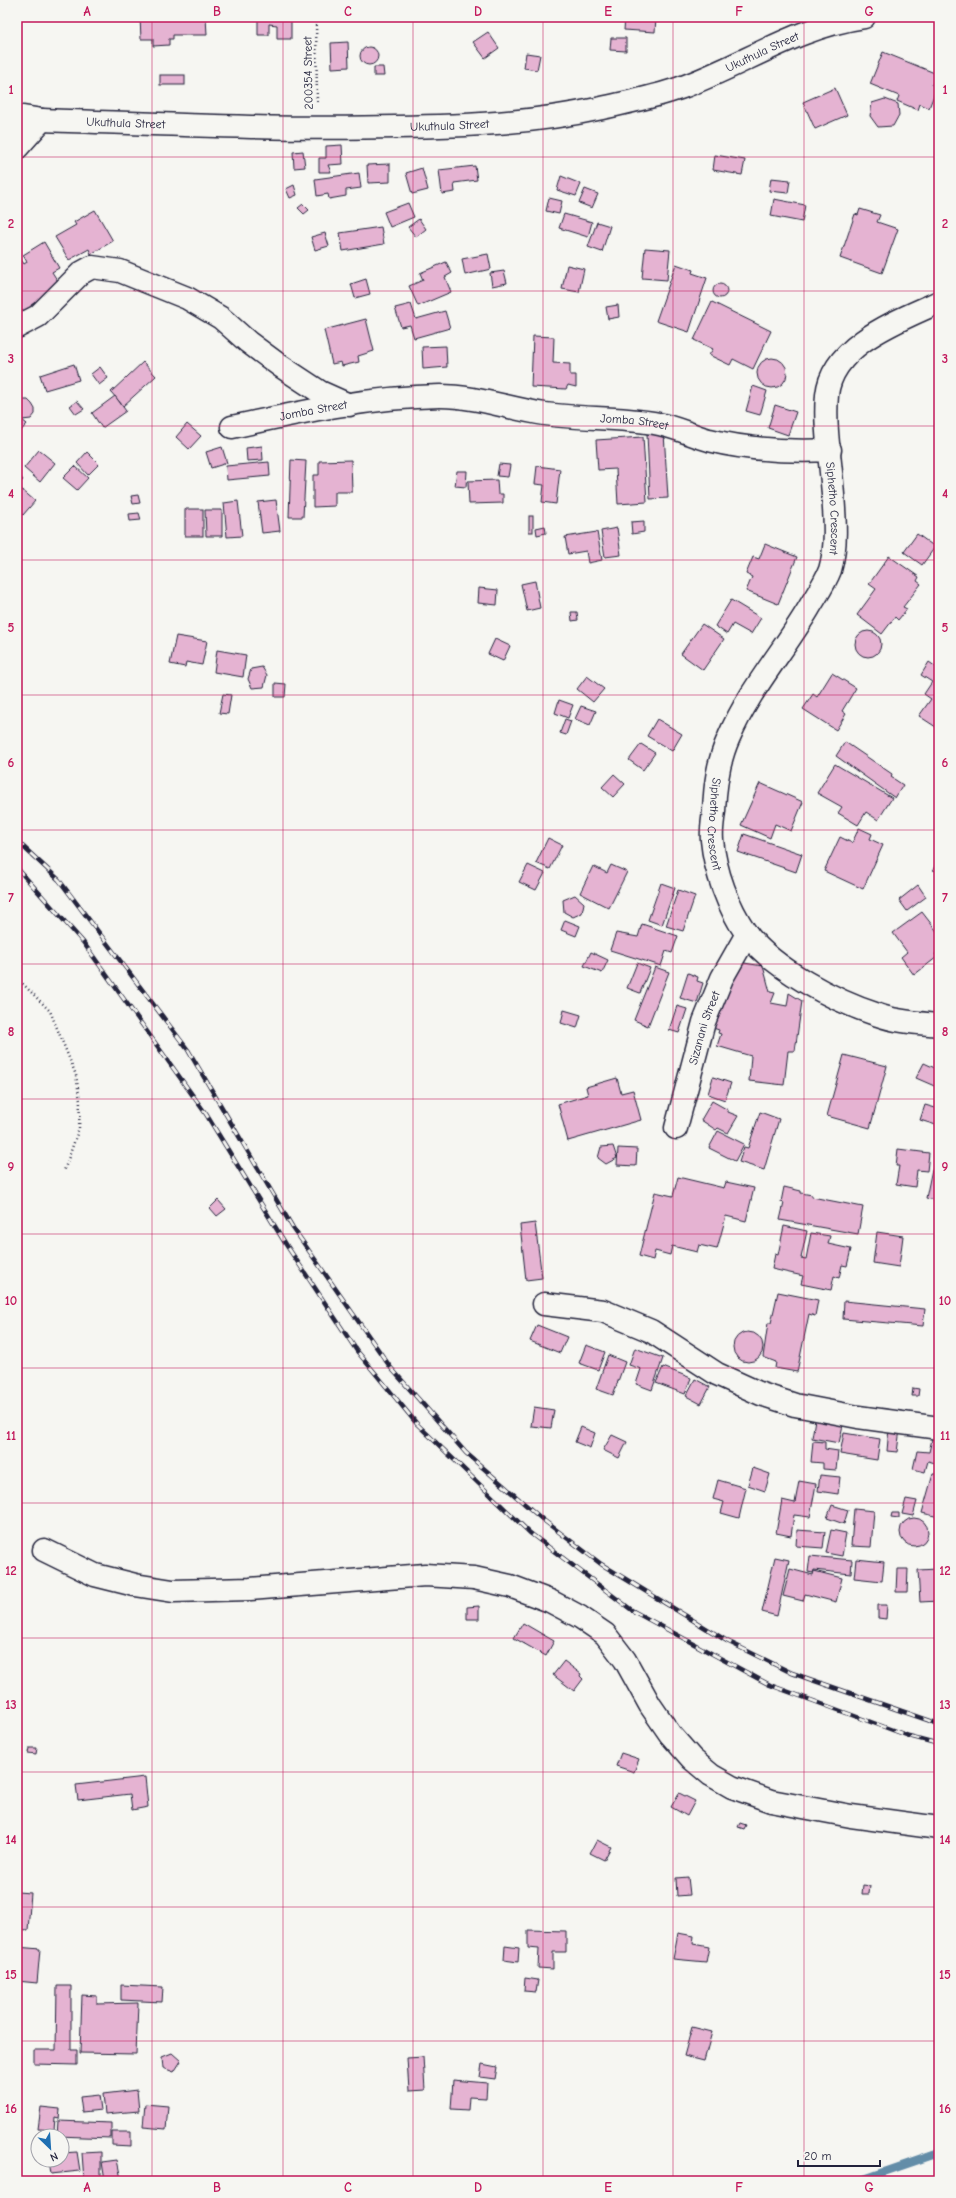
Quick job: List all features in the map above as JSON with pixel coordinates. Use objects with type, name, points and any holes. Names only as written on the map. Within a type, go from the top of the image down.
[{"type":"street","name":"Ukuthula Street","points":[[17,116],[42,120],[318,129],[467,126],[533,120],[600,108],[680,88],[810,31],[846,20],[864,17]]},
{"type":"street","points":[[17,148],[42,120]]},
{"type":"street","points":[[17,327],[38,316],[81,273],[92,267],[120,271],[187,298],[221,318],[248,342],[279,365],[320,392],[349,405]]},
{"type":"street","points":[[830,450],[826,419],[827,392],[834,373],[841,362],[852,349],[883,328],[939,302]]},
{"type":"street","name":"Jomba Street","points":[[232,427],[285,415],[349,405],[418,398],[464,397],[517,410],[559,416],[656,423],[710,440],[748,447],[795,452],[830,450]]},
{"type":"street","name":"Siphetho Crescent","points":[[830,450],[835,544],[829,572],[796,631],[744,704],[727,740],[717,770],[712,839],[718,871],[733,911],[747,934],[795,975],[832,997],[880,1016],[939,1025]]},
{"type":"street","name":"Sizanani Street","points":[[676,1128],[704,1022],[722,978],[747,934]]},
{"type":"street","points":[[544,1304],[603,1311],[651,1330],[717,1374],[761,1394],[795,1405],[858,1417],[939,1428]]},
{"type":"street","points":[[44,1550],[95,1575],[135,1585],[173,1591],[250,1589],[425,1574],[474,1578],[510,1586],[550,1601],[580,1617],[605,1634],[625,1660],[650,1705],[670,1734],[692,1759],[712,1775],[732,1787],[771,1801],[851,1816],[939,1828]]},
{"type":"path","name":"200354 Street","points":[[316,17],[318,129]]},
{"type":"path","points":[[17,978],[50,1011],[76,1075],[80,1101],[79,1128],[64,1171]]},
{"type":"building","points":[[140,17],[206,17],[207,35],[173,35],[173,39],[169,39],[169,45],[153,46],[153,39],[141,39]]},
{"type":"building","points":[[258,17],[291,17],[291,39],[277,39],[277,25],[269,24],[269,35],[258,35]]},
{"type":"building","points":[[625,17],[656,17],[655,32],[624,30]]},
{"type":"building","points":[[488,32],[499,48],[485,58],[473,42]]},
{"type":"building","points":[[611,38],[626,38],[626,51],[610,50]]},
{"type":"building","points":[[348,42],[349,67],[332,68],[331,43]]},
{"type":"building","points":[[369,47],[375,50],[378,56],[375,62],[369,65],[363,62],[360,56],[363,50]]},
{"type":"building","points":[[883,52],[937,74],[932,85],[937,87],[929,108],[920,104],[918,110],[897,101],[899,96],[870,84]]},
{"type":"building","points":[[526,53],[540,55],[537,70],[524,68]]},
{"type":"building","points":[[374,67],[383,67],[384,76],[374,76]]},
{"type":"building","points":[[160,75],[185,75],[185,85],[160,85]]},
{"type":"building","points":[[835,88],[847,115],[815,129],[803,102]]},
{"type":"building","points":[[885,99],[898,104],[899,115],[893,126],[878,127],[870,116],[872,103]]},
{"type":"building","points":[[342,145],[343,164],[328,165],[331,172],[319,172],[319,158],[326,158],[326,146]]},
{"type":"building","points":[[303,151],[305,167],[294,168],[293,152]]},
{"type":"building","points":[[715,155],[745,160],[742,175],[713,170]]},
{"type":"building","points":[[390,164],[390,182],[368,183],[367,165]]},
{"type":"building","points":[[475,166],[477,180],[454,183],[455,192],[442,194],[439,170]]},
{"type":"building","points":[[422,168],[428,190],[412,194],[406,173]]},
{"type":"building","points":[[359,173],[361,188],[346,190],[346,196],[329,199],[328,194],[317,196],[315,179]]},
{"type":"building","points":[[561,176],[581,184],[576,196],[557,190]]},
{"type":"building","points":[[771,178],[790,180],[788,193],[769,191]]},
{"type":"building","points":[[294,185],[297,195],[290,198],[286,189]]},
{"type":"building","points":[[585,189],[598,194],[592,208],[579,203]]},
{"type":"building","points":[[549,198],[562,201],[559,214],[546,211]]},
{"type":"building","points":[[774,199],[805,205],[802,222],[771,216]]},
{"type":"building","points":[[408,203],[414,217],[390,227],[384,212]]},
{"type":"building","points":[[303,204],[309,210],[304,214],[298,208]]},
{"type":"building","points":[[860,209],[880,215],[877,222],[898,229],[882,273],[840,258],[855,214],[858,215]]},
{"type":"building","points":[[95,210],[113,241],[91,254],[89,249],[69,260],[55,237],[76,225],[74,222]]},
{"type":"building","points":[[564,214],[592,222],[588,237],[559,228]]},
{"type":"building","points":[[419,219],[426,229],[416,237],[408,227]]},
{"type":"building","points":[[597,222],[610,226],[602,252],[588,247]]},
{"type":"building","points":[[381,227],[384,244],[343,251],[340,233]]},
{"type":"building","points":[[325,233],[329,246],[315,250],[311,237]]},
{"type":"building","points":[[44,242],[59,268],[52,272],[61,286],[31,305],[33,309],[17,319],[17,259],[20,258],[24,264],[27,262],[23,255]]},
{"type":"building","points":[[645,248],[670,250],[667,280],[642,278]]},
{"type":"building","points":[[488,254],[491,269],[465,275],[462,259]]},
{"type":"building","points":[[446,262],[452,273],[445,277],[451,292],[418,306],[409,286],[423,280],[420,273]]},
{"type":"building","points":[[676,264],[693,270],[692,273],[707,278],[689,332],[656,321]]},
{"type":"building","points":[[567,265],[584,269],[579,292],[562,289]]},
{"type":"building","points":[[504,271],[507,283],[492,286],[490,273]]},
{"type":"building","points":[[366,279],[370,294],[355,298],[351,284]]},
{"type":"building","points":[[720,284],[725,286],[727,291],[725,296],[720,298],[715,296],[713,291],[715,286]]},
{"type":"building","points":[[712,302],[771,331],[753,369],[733,359],[730,365],[709,355],[713,349],[694,340]]},
{"type":"building","points":[[411,304],[416,319],[445,311],[450,328],[414,338],[410,325],[401,327],[395,308]]},
{"type":"building","points":[[618,305],[619,317],[608,319],[606,307]]},
{"type":"building","points":[[366,319],[374,351],[358,356],[359,362],[342,366],[341,362],[332,364],[324,330]]},
{"type":"building","points":[[533,336],[554,337],[553,363],[570,364],[570,375],[576,375],[576,387],[568,385],[566,389],[531,387]]},
{"type":"building","points":[[446,346],[447,367],[423,369],[422,347]]},
{"type":"building","points":[[772,358],[778,359],[786,367],[786,379],[778,387],[772,388],[766,387],[758,379],[757,373],[758,367],[766,359]]},
{"type":"building","points":[[143,362],[156,376],[123,406],[111,392]]},
{"type":"building","points":[[74,364],[79,380],[45,390],[40,375]]},
{"type":"building","points":[[100,367],[108,378],[99,385],[91,374]]},
{"type":"building","points":[[753,386],[767,391],[760,415],[746,411]]},
{"type":"building","points":[[115,396],[126,411],[102,428],[92,413]]},
{"type":"building","points":[[21,400],[28,400],[32,404],[35,409],[35,414],[31,419],[22,420],[27,424],[17,435],[17,403]]},
{"type":"building","points":[[77,401],[84,409],[76,414],[70,406]]},
{"type":"building","points":[[775,405],[796,412],[788,435],[768,428]]},
{"type":"building","points":[[187,424],[201,436],[189,449],[176,437]]},
{"type":"building","points":[[664,433],[668,498],[650,499],[647,434]]},
{"type":"building","points":[[643,437],[647,502],[618,504],[616,469],[598,470],[596,440]]},
{"type":"building","points":[[262,446],[263,460],[247,461],[246,448]]},
{"type":"building","points":[[222,447],[227,463],[211,468],[206,452]]},
{"type":"building","points":[[39,450],[55,463],[40,482],[24,468]]},
{"type":"building","points":[[87,452],[99,464],[88,475],[77,463]]},
{"type":"building","points":[[291,460],[306,461],[303,517],[289,517]]},
{"type":"building","points":[[351,460],[352,492],[335,492],[335,506],[313,507],[313,475],[319,475],[319,461]]},
{"type":"building","points":[[269,462],[270,476],[227,480],[226,466]]},
{"type":"building","points":[[499,464],[510,465],[508,477],[497,476]]},
{"type":"building","points":[[75,466],[88,478],[77,490],[63,478]]},
{"type":"building","points":[[537,466],[560,469],[556,504],[542,502],[544,485],[535,484]]},
{"type":"building","points":[[457,471],[467,471],[466,487],[455,486]]},
{"type":"building","points":[[17,473],[23,480],[17,485]]},
{"type":"building","points":[[497,480],[498,494],[503,494],[503,503],[469,504],[468,481]]},
{"type":"building","points":[[21,489],[35,501],[23,515],[17,510],[17,493]]},
{"type":"building","points":[[138,495],[140,503],[133,504],[131,496]]},
{"type":"building","points":[[276,500],[280,531],[262,533],[258,502]]},
{"type":"building","points":[[238,501],[242,536],[227,537],[224,503]]},
{"type":"building","points":[[185,509],[203,509],[203,536],[185,536]]},
{"type":"building","points":[[205,510],[222,510],[222,536],[206,536]]},
{"type":"building","points":[[139,513],[141,520],[130,521],[129,514]]},
{"type":"building","points":[[529,516],[533,516],[533,532],[529,532]]},
{"type":"building","points":[[644,521],[644,532],[632,534],[631,522]]},
{"type":"building","points":[[545,526],[546,533],[537,535],[536,528]]},
{"type":"building","points":[[617,528],[621,555],[605,557],[601,531]]},
{"type":"building","points":[[597,532],[602,560],[588,563],[586,551],[568,554],[565,537]]},
{"type":"building","points":[[917,534],[935,547],[922,565],[904,552]]},
{"type":"building","points":[[765,544],[797,557],[778,604],[746,591],[752,577],[746,574],[753,557],[759,559]]},
{"type":"building","points":[[889,556],[919,577],[917,581],[921,584],[903,607],[907,609],[898,620],[895,617],[882,634],[857,615],[876,589],[869,584]]},
{"type":"building","points":[[535,581],[540,608],[527,611],[521,584]]},
{"type":"building","points":[[479,588],[498,590],[497,605],[478,603]]},
{"type":"building","points":[[731,600],[761,618],[751,634],[733,624],[727,634],[715,626]]},
{"type":"building","points":[[571,612],[577,612],[578,620],[572,621]]},
{"type":"building","points":[[702,624],[724,639],[703,670],[681,654]]},
{"type":"building","points":[[868,631],[877,635],[881,644],[877,653],[868,657],[859,653],[855,644],[859,635]]},
{"type":"building","points":[[176,636],[207,641],[202,665],[186,662],[185,667],[170,664]]},
{"type":"building","points":[[495,639],[510,646],[503,661],[488,654]]},
{"type":"building","points":[[217,650],[246,655],[243,677],[214,672]]},
{"type":"building","points":[[929,662],[939,669],[939,729],[919,716],[931,699],[924,694],[932,682],[921,675]]},
{"type":"building","points":[[262,667],[267,675],[264,687],[252,688],[248,679],[251,669]]},
{"type":"building","points":[[832,673],[856,688],[842,711],[846,714],[836,730],[803,709],[813,694],[817,697]]},
{"type":"building","points":[[587,676],[604,689],[593,702],[577,689]]},
{"type":"building","points":[[275,683],[286,684],[285,697],[275,697]]},
{"type":"building","points":[[223,694],[231,695],[228,714],[219,713]]},
{"type":"building","points":[[559,700],[573,705],[568,718],[555,713]]},
{"type":"building","points":[[581,706],[596,711],[590,725],[575,719]]},
{"type":"building","points":[[565,719],[571,721],[566,735],[560,733]]},
{"type":"building","points":[[657,719],[682,734],[672,751],[647,736]]},
{"type":"building","points":[[845,742],[892,774],[891,777],[903,785],[895,798],[836,756]]},
{"type":"building","points":[[641,744],[655,753],[643,770],[629,760]]},
{"type":"building","points":[[835,764],[892,798],[878,820],[866,812],[858,825],[838,813],[842,807],[817,793]]},
{"type":"building","points":[[614,774],[625,784],[613,797],[602,787]]},
{"type":"building","points":[[760,783],[803,802],[791,831],[775,824],[770,838],[741,825]]},
{"type":"building","points":[[859,828],[872,834],[870,839],[883,845],[863,889],[824,871],[840,837],[852,843]]},
{"type":"building","points":[[744,834],[802,854],[796,872],[738,852]]},
{"type":"building","points":[[548,838],[562,845],[550,869],[536,863]]},
{"type":"building","points":[[939,858],[939,872],[933,870]]},
{"type":"building","points":[[528,865],[545,873],[536,890],[519,882]]},
{"type":"building","points":[[611,865],[627,872],[609,908],[580,893],[593,866],[607,873]]},
{"type":"building","points":[[661,883],[675,888],[662,925],[648,920]]},
{"type":"building","points":[[918,885],[926,897],[907,911],[899,900]]},
{"type":"building","points":[[678,890],[695,896],[683,931],[666,926]]},
{"type":"building","points":[[575,895],[584,903],[582,913],[573,917],[564,912],[563,900]]},
{"type":"building","points":[[922,912],[939,934],[939,952],[935,954],[937,957],[914,975],[901,957],[907,952],[893,933]]},
{"type":"building","points":[[565,920],[580,926],[576,936],[561,930]]},
{"type":"building","points":[[642,924],[678,936],[672,953],[666,951],[661,966],[610,950],[616,933],[638,937]]},
{"type":"building","points":[[591,952],[608,960],[602,973],[584,966]]},
{"type":"building","points":[[637,963],[650,968],[640,993],[627,988]]},
{"type":"building","points":[[744,963],[763,966],[770,992],[775,993],[771,1003],[787,1006],[789,993],[802,1001],[795,1051],[788,1051],[784,1085],[749,1081],[751,1056],[717,1046],[721,1034],[718,1033],[719,1030],[713,1028],[728,975]]},
{"type":"building","points":[[655,967],[669,972],[648,1026],[634,1020]]},
{"type":"building","points":[[688,973],[698,977],[697,981],[703,983],[697,1003],[680,998]]},
{"type":"building","points":[[677,1006],[687,1009],[679,1033],[669,1030]]},
{"type":"building","points":[[564,1010],[581,1015],[577,1028],[561,1023]]},
{"type":"building","points":[[844,1055],[887,1066],[870,1128],[827,1116]]},
{"type":"building","points":[[924,1063],[937,1069],[939,1065],[939,1088],[916,1078]]},
{"type":"building","points":[[713,1077],[731,1083],[725,1100],[708,1094]]},
{"type":"building","points":[[617,1078],[621,1093],[633,1090],[641,1120],[568,1141],[558,1104],[588,1095],[586,1087]]},
{"type":"building","points":[[712,1101],[728,1110],[728,1112],[738,1116],[728,1133],[718,1128],[716,1130],[701,1120]]},
{"type":"building","points":[[925,1105],[939,1109],[936,1125],[920,1120]]},
{"type":"building","points":[[760,1112],[779,1119],[764,1170],[739,1162],[744,1147],[748,1148]]},
{"type":"building","points":[[718,1131],[744,1144],[735,1161],[709,1148]]},
{"type":"building","points":[[613,1146],[617,1158],[606,1164],[598,1158],[601,1147]]},
{"type":"building","points":[[618,1148],[637,1149],[636,1166],[617,1165]]},
{"type":"building","points":[[898,1149],[929,1153],[927,1171],[917,1170],[915,1187],[896,1184],[899,1166],[896,1166]]},
{"type":"building","points":[[932,1169],[939,1170],[939,1201],[926,1198]]},
{"type":"building","points":[[678,1177],[724,1188],[726,1182],[754,1188],[746,1221],[726,1216],[717,1249],[699,1245],[697,1252],[672,1246],[670,1255],[655,1251],[653,1260],[639,1256],[655,1192],[673,1196]]},
{"type":"building","points":[[784,1187],[801,1191],[801,1193],[812,1195],[812,1197],[863,1207],[858,1234],[780,1220],[784,1203],[781,1202]]},
{"type":"building","points":[[218,1200],[226,1209],[217,1216],[210,1208]]},
{"type":"building","points":[[535,1223],[542,1278],[526,1280],[520,1225]]},
{"type":"building","points":[[784,1226],[807,1231],[801,1258],[806,1259],[811,1233],[830,1236],[828,1244],[851,1249],[847,1266],[842,1265],[839,1278],[834,1276],[831,1290],[801,1284],[803,1276],[772,1269],[775,1254],[778,1255]]},
{"type":"building","points":[[877,1232],[903,1236],[899,1267],[873,1263]]},
{"type":"building","points":[[778,1292],[818,1300],[815,1316],[809,1314],[797,1372],[775,1368],[776,1362],[763,1357],[768,1323],[771,1323]]},
{"type":"building","points":[[844,1301],[925,1309],[923,1326],[843,1319]]},
{"type":"building","points":[[537,1325],[567,1337],[560,1353],[530,1341]]},
{"type":"building","points":[[748,1332],[759,1336],[763,1347],[759,1358],[748,1362],[737,1358],[733,1347],[737,1336]]},
{"type":"building","points":[[586,1345],[605,1352],[598,1370],[579,1363]]},
{"type":"building","points":[[635,1348],[663,1358],[652,1390],[636,1384],[641,1369],[629,1365]]},
{"type":"building","points":[[608,1355],[625,1362],[613,1395],[596,1389]]},
{"type":"building","points":[[663,1367],[691,1378],[685,1394],[656,1383]]},
{"type":"building","points":[[695,1379],[710,1387],[701,1404],[686,1396]]},
{"type":"building","points":[[913,1388],[919,1389],[918,1396],[912,1396]]},
{"type":"building","points":[[534,1407],[554,1410],[551,1428],[531,1426]]},
{"type":"building","points":[[815,1419],[843,1425],[839,1443],[812,1438]]},
{"type":"building","points":[[581,1427],[595,1433],[590,1448],[575,1442]]},
{"type":"building","points":[[889,1428],[900,1429],[897,1452],[887,1451]]},
{"type":"building","points":[[844,1433],[880,1439],[877,1460],[840,1454]]},
{"type":"building","points":[[612,1435],[627,1442],[619,1458],[603,1450]]},
{"type":"building","points":[[932,1439],[939,1441],[939,1464],[928,1461],[925,1472],[913,1469],[917,1451],[929,1452]]},
{"type":"building","points":[[813,1441],[825,1442],[825,1449],[838,1451],[836,1470],[823,1469],[823,1463],[811,1462]]},
{"type":"building","points":[[753,1468],[770,1474],[765,1491],[748,1485]]},
{"type":"building","points":[[937,1470],[939,1471],[939,1517],[922,1513],[933,1474],[936,1474]]},
{"type":"building","points":[[820,1475],[840,1477],[838,1494],[818,1491]]},
{"type":"building","points":[[718,1480],[746,1488],[739,1518],[721,1513],[724,1502],[713,1499]]},
{"type":"building","points":[[799,1481],[816,1484],[810,1517],[794,1515],[791,1536],[776,1533],[782,1500],[795,1503]]},
{"type":"building","points":[[906,1499],[917,1501],[913,1516],[902,1514]]},
{"type":"building","points":[[832,1505],[848,1510],[844,1524],[827,1518]]},
{"type":"building","points":[[854,1509],[874,1511],[871,1547],[851,1546]]},
{"type":"building","points":[[892,1513],[899,1513],[899,1518],[891,1517]]},
{"type":"building","points":[[914,1518],[924,1522],[928,1532],[924,1542],[914,1546],[904,1542],[900,1532],[904,1522]]},
{"type":"building","points":[[797,1530],[825,1532],[823,1548],[796,1546]]},
{"type":"building","points":[[831,1530],[846,1533],[842,1556],[826,1553]]},
{"type":"building","points":[[810,1556],[852,1560],[851,1574],[814,1570],[813,1573],[808,1572]]},
{"type":"building","points":[[775,1557],[789,1560],[777,1616],[762,1612]]},
{"type":"building","points":[[856,1559],[884,1562],[882,1581],[854,1578]]},
{"type":"building","points":[[790,1569],[813,1575],[814,1571],[842,1578],[836,1602],[805,1594],[803,1601],[783,1596]]},
{"type":"building","points":[[897,1569],[908,1569],[907,1592],[896,1592]]},
{"type":"building","points":[[938,1569],[939,1601],[920,1602],[918,1570]]},
{"type":"building","points":[[878,1605],[887,1605],[886,1619],[878,1618]]},
{"type":"building","points":[[479,1606],[479,1619],[467,1619],[467,1607]]},
{"type":"building","points":[[523,1623],[554,1641],[546,1656],[514,1638]]},
{"type":"building","points":[[564,1661],[581,1674],[580,1676],[583,1679],[574,1691],[553,1675]]},
{"type":"building","points":[[29,1748],[37,1748],[36,1754],[28,1753]]},
{"type":"building","points":[[621,1753],[639,1759],[634,1772],[616,1766]]},
{"type":"building","points":[[145,1777],[148,1807],[132,1810],[130,1794],[78,1800],[76,1785]]},
{"type":"building","points":[[679,1793],[695,1801],[687,1816],[671,1807]]},
{"type":"building","points":[[740,1823],[746,1825],[744,1829],[738,1827]]},
{"type":"building","points":[[597,1840],[611,1847],[604,1860],[590,1853]]},
{"type":"building","points":[[688,1877],[690,1895],[677,1896],[676,1878]]},
{"type":"building","points":[[863,1885],[870,1886],[869,1894],[862,1894]]},
{"type":"building","points":[[17,1892],[31,1893],[28,1930],[17,1929]]},
{"type":"building","points":[[528,1930],[566,1931],[566,1952],[553,1952],[553,1969],[538,1968],[539,1949],[528,1948]]},
{"type":"building","points":[[678,1933],[694,1936],[693,1944],[709,1947],[706,1962],[673,1959]]},
{"type":"building","points":[[505,1946],[519,1948],[518,1962],[504,1960]]},
{"type":"building","points":[[17,1947],[40,1949],[37,1983],[17,1981]]},
{"type":"building","points":[[525,1978],[538,1980],[536,1992],[524,1991]]},
{"type":"building","points":[[121,1985],[163,1987],[162,2002],[121,2000]]},
{"type":"building","points":[[57,1986],[71,1986],[71,2050],[77,2050],[77,2065],[34,2064],[34,2050],[56,2050]]},
{"type":"building","points":[[82,1995],[97,1996],[97,2004],[138,2003],[136,2054],[80,2053]]},
{"type":"building","points":[[692,2027],[712,2032],[704,2061],[684,2056]]},
{"type":"building","points":[[172,2053],[181,2061],[174,2072],[163,2068],[162,2057]]},
{"type":"building","points":[[423,2057],[425,2090],[409,2091],[407,2058]]},
{"type":"building","points":[[482,2064],[497,2067],[495,2079],[480,2077]]},
{"type":"building","points":[[453,2080],[487,2083],[486,2098],[469,2097],[468,2110],[451,2109]]},
{"type":"building","points":[[137,2090],[139,2111],[105,2114],[103,2094]]},
{"type":"building","points":[[99,2095],[101,2110],[82,2112],[80,2097]]},
{"type":"building","points":[[145,2104],[168,2106],[166,2129],[143,2127]]},
{"type":"building","points":[[41,2107],[60,2109],[59,2119],[55,2118],[54,2128],[38,2128]]},
{"type":"building","points":[[58,2121],[111,2123],[111,2138],[70,2136],[70,2128],[58,2128]]},
{"type":"building","points":[[112,2132],[131,2132],[131,2146],[112,2145]]},
{"type":"building","points":[[70,2152],[77,2152],[80,2171],[51,2174],[50,2168],[70,2168]]},
{"type":"building","points":[[101,2152],[101,2181],[84,2181],[82,2153]]},
{"type":"building","points":[[117,2160],[121,2179],[105,2181],[102,2162]]},
{"type":"waterway","points":[[858,2181],[939,2153]]},
{"type":"railway","points":[[17,841],[59,880],[188,1050],[293,1228],[391,1368],[466,1453],[542,1519],[601,1564],[727,1641],[792,1673],[939,1724]]},
{"type":"railway","points":[[17,868],[83,942],[206,1114],[287,1246],[357,1351],[417,1424],[530,1533],[633,1611],[770,1685],[909,1736],[939,1744]]}]
